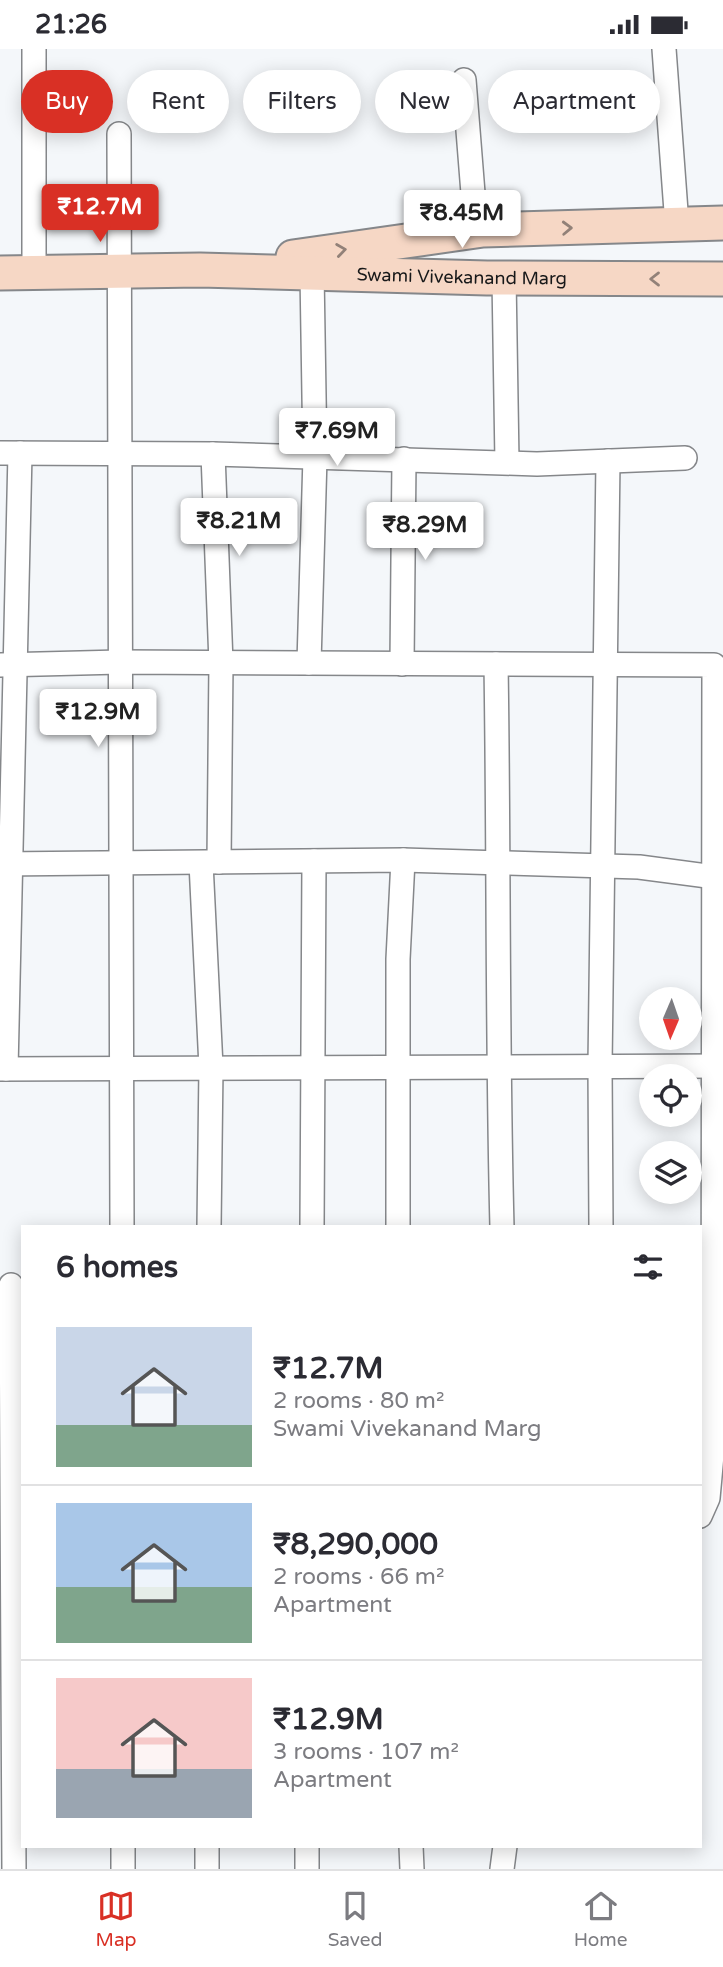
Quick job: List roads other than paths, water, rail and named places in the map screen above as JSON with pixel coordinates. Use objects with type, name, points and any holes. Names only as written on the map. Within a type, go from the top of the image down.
[{"type":"main road","name":"Swami Vivekanand Marg","points":[[201,270],[476,231],[723,223]]},
{"type":"main road","name":"Swami Vivekanand Marg","points":[[0,273],[201,270],[503,278],[723,279]]},
{"type":"street","points":[[34,49],[34,273]]},
{"type":"street","points":[[664,49],[677,225]]},
{"type":"street","points":[[468,133],[476,231]]},
{"type":"street","points":[[119,134],[122,1225]]},
{"type":"street","points":[[309,663],[315,457],[312,273]]},
{"type":"street","points":[[503,278],[508,463]]},
{"type":"street","points":[[685,458],[508,463],[213,454],[10,453],[3,1069],[718,1066]]},
{"type":"street","points":[[209,1225],[210,863],[221,663],[213,454]]},
{"type":"street","points":[[402,664],[404,459]]},
{"type":"street","points":[[601,1225],[600,1066],[608,461]]},
{"type":"street","points":[[7,664],[120,662],[718,665],[718,1066],[712,1276],[713,1444],[708,1498],[702,1512]]},
{"type":"street","points":[[496,664],[500,862],[498,1066],[502,1225]]},
{"type":"street","points":[[5,864],[403,860],[603,865],[718,877]]},
{"type":"street","points":[[398,1225],[398,959],[403,860]]},
{"type":"street","points":[[312,1225],[314,861]]},
{"type":"street","points":[[11,1285],[14,1869]]},
{"type":"street","points":[[123,1848],[123,1869]]},
{"type":"street","points":[[207,1848],[207,1869]]},
{"type":"street","points":[[307,1848],[307,1869]]},
{"type":"street","points":[[411,1848],[412,1869]]},
{"type":"street","points":[[502,1869],[505,1848]]}]
